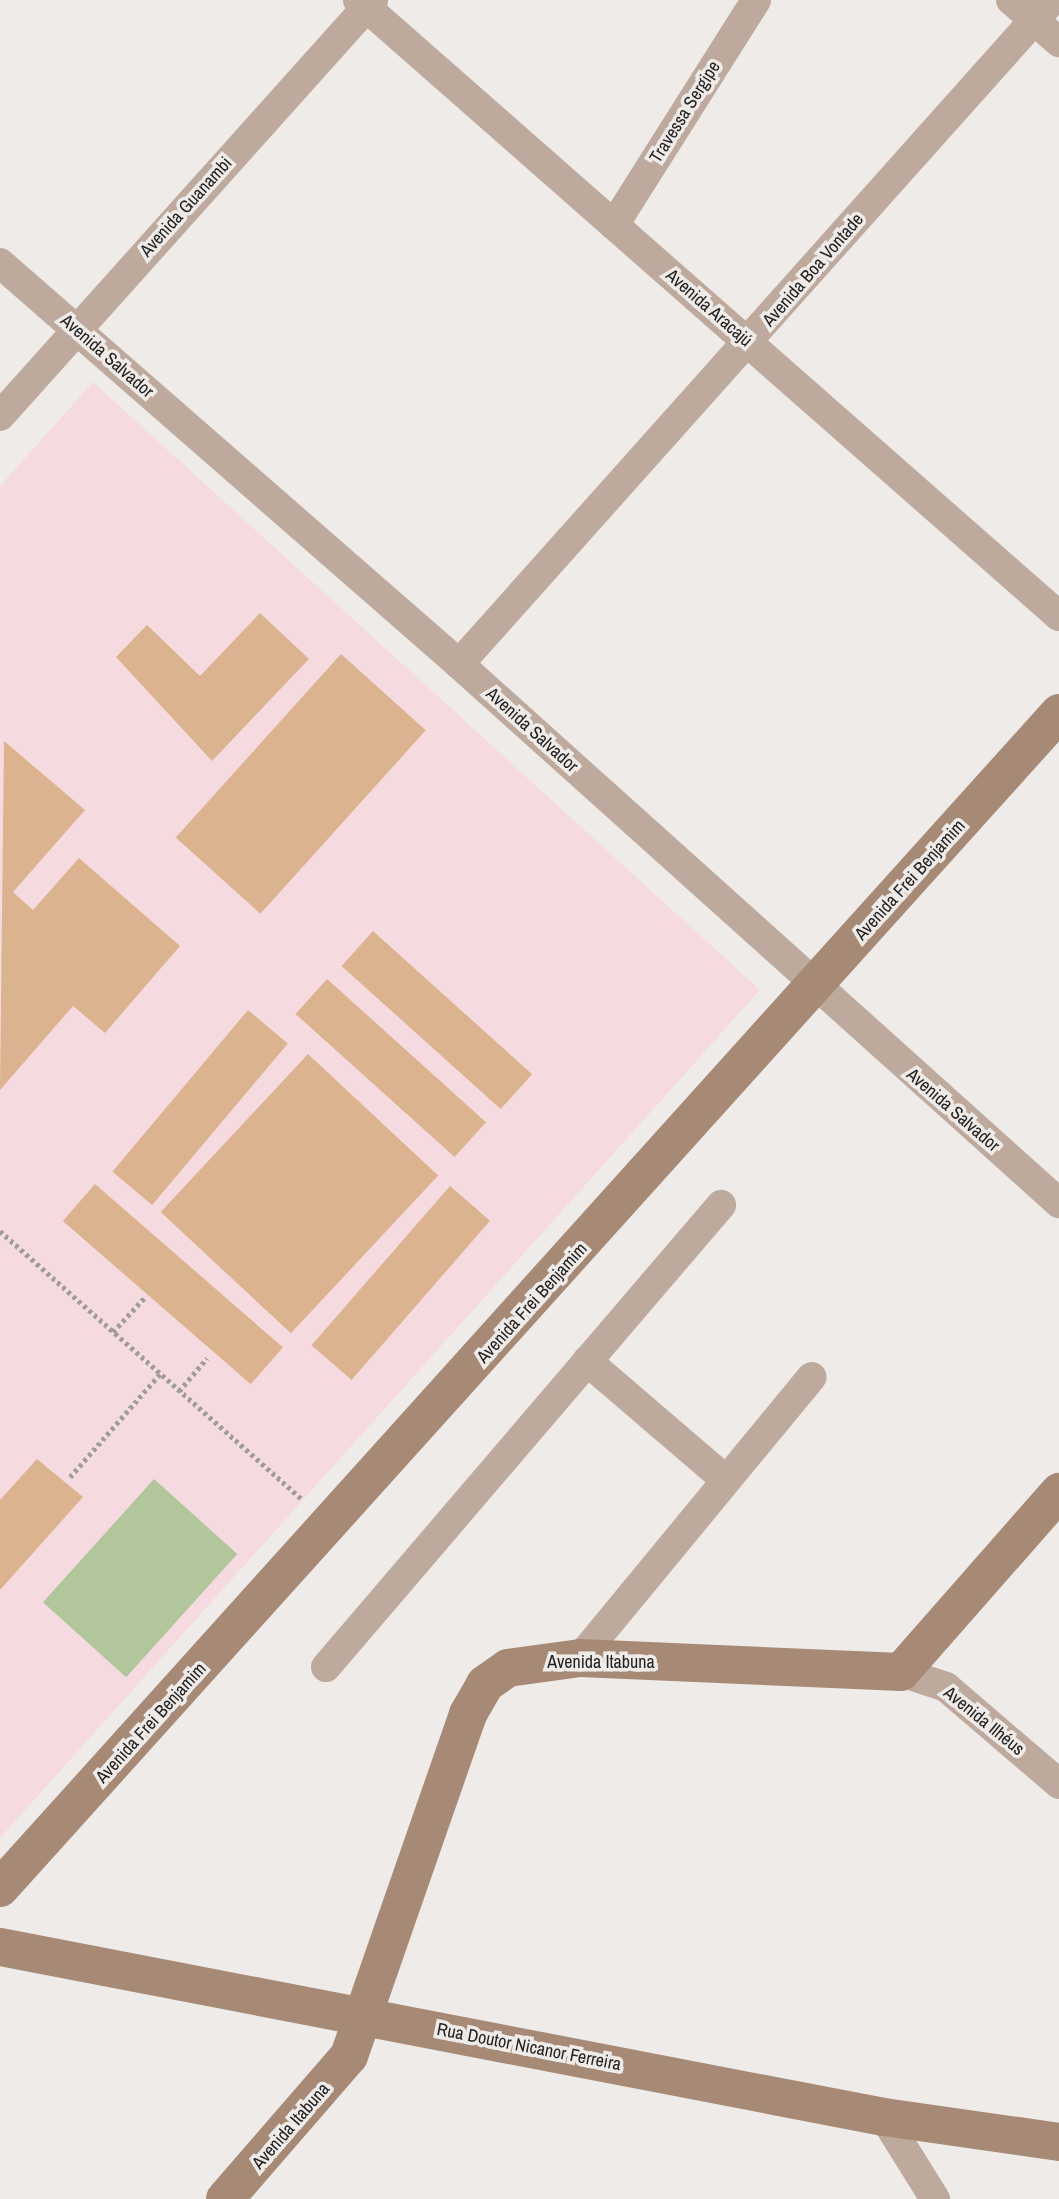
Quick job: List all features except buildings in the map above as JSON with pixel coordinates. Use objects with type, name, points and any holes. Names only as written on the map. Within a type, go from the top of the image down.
[{"type":"street","name":"Travessa Sergipe","points":[[614,225],[756,0]]},
{"type":"street","points":[[1011,0],[1043,10],[1059,42]]},
{"type":"street","name":"Avenida Aracajú","points":[[366,3],[1059,616]]},
{"type":"street","name":"Avenida Guanambi","points":[[0,416],[366,3]]},
{"type":"street","name":"Avenida Boa Vontade","points":[[459,664],[749,343],[1043,10]]},
{"type":"street","name":"Avenida Salvador","points":[[0,263],[459,664],[815,987],[1059,1203]]},
{"type":"street","name":"Avenida Frei Benjamim","points":[[0,1888],[815,987],[1059,713]]},
{"type":"street","points":[[326,1667],[722,1205]]},
{"type":"street","points":[[587,1360],[726,1480]]},
{"type":"street","points":[[580,1658],[812,1377]]},
{"type":"street","points":[[901,1672],[1059,1492]]},
{"type":"street","name":"Avenida Itabuna","points":[[225,2199],[326,2088],[349,2056],[468,1714],[485,1684],[508,1668],[580,1658],[901,1672]]},
{"type":"street","name":"Avenida Ilhéus","points":[[901,1672],[946,1687],[1059,1784]]},
{"type":"street","name":"Rua Doutor Nicanor Ferreira","points":[[0,1947],[364,2014],[884,2117],[1059,2142]]},
{"type":"street","points":[[884,2117],[935,2199]]},
{"type":"path","points":[[0,1231],[306,1503]]},
{"type":"path","points":[[113,1332],[144,1298]]},
{"type":"path","points":[[179,1391],[207,1358]]},
{"type":"path","points":[[70,1478],[160,1374]]},
{"type":"shaded area","points":[[93,382],[760,990],[0,1838],[0,486]]},
{"type":"green space","points":[[154,1479],[237,1554],[126,1677],[43,1602]]}]
